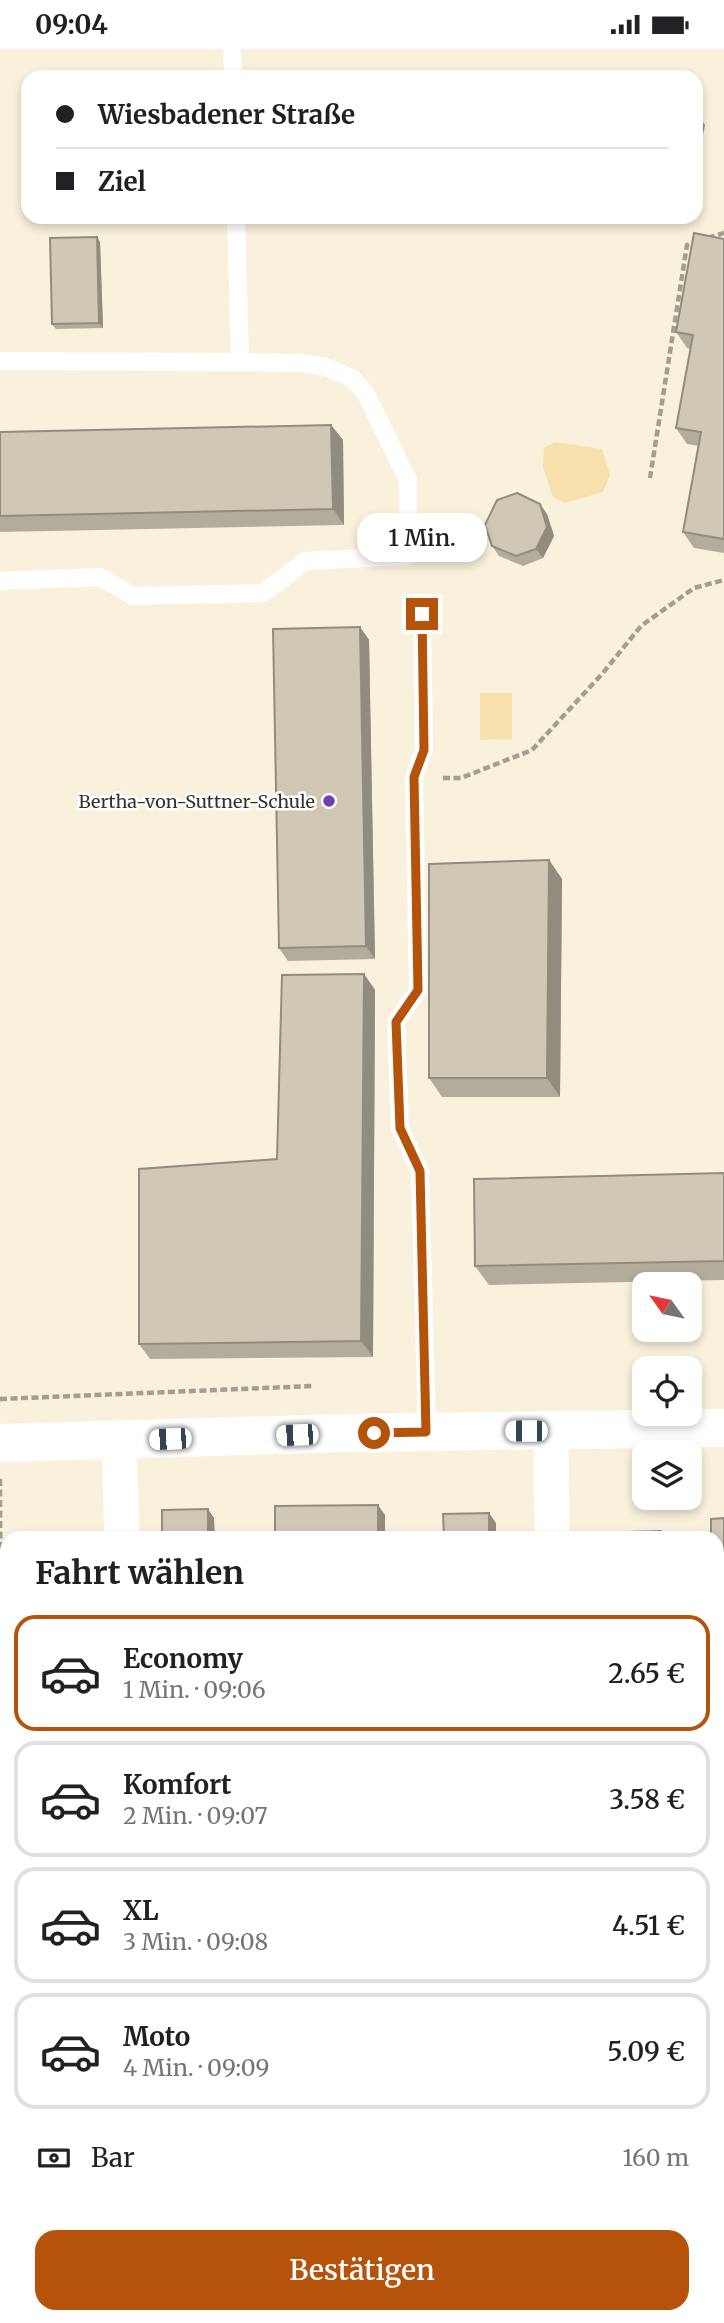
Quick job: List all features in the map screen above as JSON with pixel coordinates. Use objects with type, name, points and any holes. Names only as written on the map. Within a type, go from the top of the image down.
[{"type":"main road","points":[[0,1443],[426,1432],[724,1428]]},
{"type":"street","points":[[551,1431],[552,1531]]},
{"type":"street","points":[[120,1441],[122,1531]]},
{"type":"lane","points":[[232,49],[233,70]]},
{"type":"lane","points":[[236,224],[240,362]]},
{"type":"lane","points":[[0,361],[240,362],[323,366],[352,378],[366,394],[408,480],[408,556],[306,561],[263,593],[133,596],[100,577],[0,581]]},
{"type":"lane","points":[[422,614],[424,750],[414,777],[418,990],[396,1022],[400,1128],[420,1171],[426,1432]]},
{"type":"path","points":[[650,478],[687,245],[724,233]]},
{"type":"path","points":[[414,777],[461,778],[532,750],[603,674],[641,626],[694,588],[724,580]]},
{"type":"path","points":[[0,1399],[312,1386]]},
{"type":"path","points":[[0,1443],[0,1531]]},
{"type":"shaded area","points":[[555,442],[602,449],[610,475],[603,492],[565,503],[553,497],[543,467],[544,448]]},
{"type":"shaded area","points":[[480,693],[512,693],[512,739],[480,740]]},
{"type":"building","points":[[694,233],[724,239],[724,539],[683,532],[701,432],[676,428],[693,335],[676,332]]},
{"type":"building","points":[[97,237],[99,323],[52,324],[50,238]]},
{"type":"building","points":[[331,425],[333,509],[0,516],[0,432]]},
{"type":"building","points":[[517,493],[540,504],[547,527],[536,549],[516,556],[492,546],[485,525],[497,500]]},
{"type":"building","name":"Bertha-von-Suttner-Schule","points":[[360,627],[366,946],[279,948],[273,629]]},
{"type":"building","points":[[549,860],[547,1078],[429,1078],[429,864]]},
{"type":"building","points":[[364,974],[361,1341],[139,1344],[139,1169],[277,1159],[282,975]]},
{"type":"building","points":[[724,1173],[724,1261],[475,1266],[474,1179]]},
{"type":"building","points":[[378,1505],[378,1531],[275,1531],[275,1506]]},
{"type":"building","points":[[208,1509],[208,1531],[162,1531],[162,1510]]},
{"type":"building","points":[[489,1513],[489,1531],[444,1531],[443,1514]]},
{"type":"building","points":[[724,1518],[724,1531],[711,1531],[711,1519]]},
{"type":"place","name":"Bertha-von-Suttner-Schule","points":[[329,801]]},
{"type":"route","points":[[374,1433],[426,1432],[420,1171],[400,1128],[396,1022],[418,990],[414,777],[424,750],[422,614]]}]
